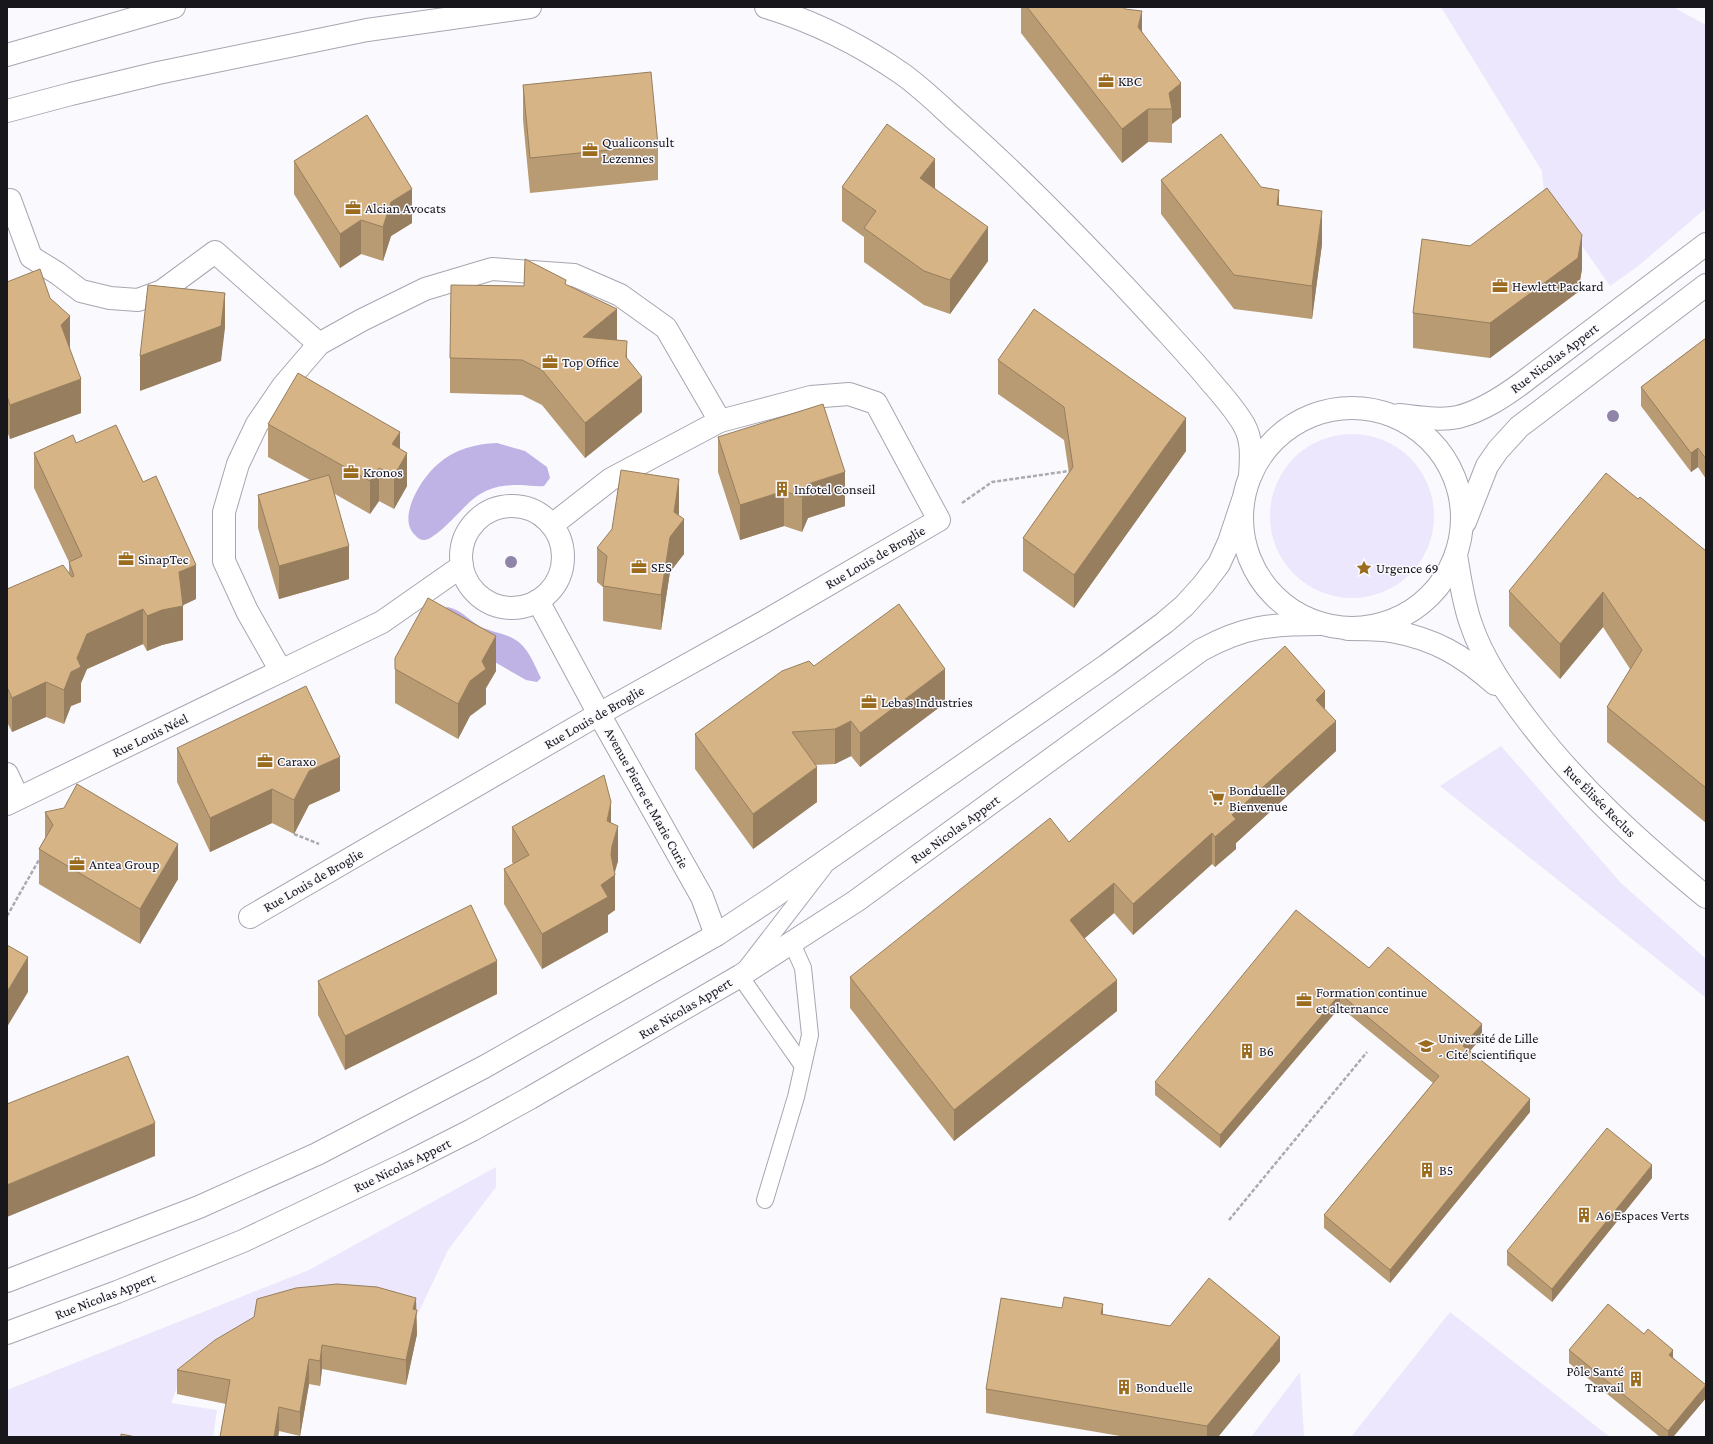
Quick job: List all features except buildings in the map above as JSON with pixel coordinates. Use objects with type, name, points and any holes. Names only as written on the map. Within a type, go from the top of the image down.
[{"type":"main road","points":[[7,55],[174,7]]},
{"type":"main road","points":[[7,110],[158,73],[367,30],[462,7]]},
{"type":"main road","points":[[367,30],[530,7]]},
{"type":"main road","points":[[7,1282],[200,1207],[317,1154],[484,1067],[716,934],[772,898],[1107,665],[1164,623],[1184,606],[1204,585],[1219,564],[1230,542],[1250,476],[1252,458],[1245,426],[1232,406],[1191,358],[1088,246],[1029,187],[902,74],[866,50],[828,30],[766,7]]},
{"type":"main road","points":[[10,200],[31,257],[57,273],[81,291],[110,298],[138,300],[162,291],[215,252],[319,344]]},
{"type":"main road","name":"Rue Nicolas Appert","points":[[1382,412],[1416,417],[1458,417],[1500,399],[1522,384],[1706,244]]},
{"type":"main road","points":[[462,566],[382,622],[281,671],[248,611],[224,561],[224,512],[238,464],[257,424],[283,386],[319,344],[362,320],[425,290],[492,269],[574,275],[620,295],[666,328],[720,421]]},
{"type":"main road","points":[[1243,500],[1243,537],[1255,572],[1278,600],[1298,615],[1321,624],[1348,629],[1362,628],[1389,622],[1414,610],[1434,591],[1450,568],[1456,555],[1462,529],[1487,466],[1498,450],[1520,426],[1706,285]]},
{"type":"main road","points":[[552,525],[611,479],[720,421],[811,397],[849,394],[876,403],[939,520]]},
{"type":"main road","points":[[1250,476],[1269,445],[1278,436],[1298,422],[1320,412],[1345,408],[1363,408],[1382,412],[1396,416],[1420,431],[1430,440],[1447,462],[1458,487],[1461,501],[1462,529]]},
{"type":"main road","points":[[507,506],[524,507],[539,514],[552,525],[560,540],[563,557],[560,574],[551,589],[538,601],[523,607],[507,608],[490,604],[477,595],[467,581],[462,566],[462,549],[467,533],[477,520],[491,511],[507,506]]},
{"type":"main road","name":"Rue Louis de Broglie","points":[[250,917],[599,714],[764,622],[939,520]]},
{"type":"main road","name":"Rue Élisée Reclus","points":[[1456,555],[1463,595],[1471,624],[1481,648],[1506,693],[1555,754],[1594,796],[1642,844],[1706,897]]},
{"type":"main road","name":"Avenue Pierre et Marie Curie","points":[[538,601],[599,714],[702,897],[716,934]]},
{"type":"main road","name":"Rue Nicolas Appert","points":[[7,1333],[117,1292],[212,1254],[343,1195],[472,1130],[637,1037],[740,976],[792,943],[868,892],[1201,650],[1245,630],[1268,626],[1321,624]]},
{"type":"main road","name":"Rue Élisée Reclus","points":[[1348,629],[1390,631],[1414,636],[1440,645],[1475,666],[1506,693]]},
{"type":"main road","name":"Rue Louis Néel","points":[[7,774],[13,801],[281,671]]},
{"type":"lane","points":[[803,1066],[740,976],[834,855]]},
{"type":"lane","points":[[765,1200],[796,1097],[810,1035],[803,968],[792,943]]},
{"type":"path","points":[[939,520],[992,482],[1069,471]]},
{"type":"path","points":[[7,916],[41,858]]},
{"type":"path","points":[[1229,1220],[1367,1052]]},
{"type":"shaded area","points":[[1441,7],[1673,7],[1706,25],[1706,208],[1637,267],[1610,286],[1544,191],[1542,171]]},
{"type":"shaded area","points":[[1344,434],[1360,434],[1383,440],[1398,448],[1410,458],[1420,470],[1428,485],[1434,508],[1434,524],[1428,547],[1420,562],[1410,574],[1398,584],[1383,592],[1360,598],[1344,598],[1321,592],[1306,584],[1294,574],[1284,562],[1274,540],[1270,524],[1270,508],[1276,485],[1284,470],[1294,458],[1306,448],[1328,438]]},
{"type":"shaded area","points":[[497,443],[525,451],[547,467],[550,478],[544,486],[513,485],[488,490],[472,500],[434,536],[423,540],[418,538],[413,533],[409,525],[408,516],[414,496],[426,477],[438,464],[458,451],[473,446]]},
{"type":"shaded area","points":[[448,607],[461,612],[479,626],[515,639],[529,654],[541,678],[537,682],[526,680],[479,653],[444,608]]},
{"type":"shaded area","points":[[1501,746],[1621,883],[1706,959],[1706,998],[1440,786]]},
{"type":"shaded area","points":[[496,1167],[496,1187],[448,1250],[417,1316],[361,1302],[302,1306],[249,1319],[247,1340],[179,1382],[171,1403],[217,1410],[213,1437],[7,1437],[7,1390],[309,1270]]},
{"type":"shaded area","points":[[1450,1312],[1610,1437],[1351,1437]]},
{"type":"shaded area","points":[[1300,1372],[1304,1437],[1251,1437]]},
{"type":"place","name":"KBC","points":[[1106,81]]},
{"type":"place","name":"Qualiconsult Lezennes","points":[[590,150]]},
{"type":"place","name":"Alcian Avocats","points":[[353,208]]},
{"type":"place","name":"Hewlett Packard","points":[[1500,286]]},
{"type":"place","name":"Top Office","points":[[550,362]]},
{"type":"place","name":"Kronos","points":[[351,472]]},
{"type":"place","name":"Infotel Conseil","points":[[782,489]]},
{"type":"place","name":"SinapTec","points":[[126,559]]},
{"type":"place","name":"SES","points":[[639,567]]},
{"type":"place","name":"Urgence 69","points":[[1364,568]]},
{"type":"place","name":"Lebas Industries","points":[[869,702]]},
{"type":"place","name":"Caraxo","points":[[265,761]]},
{"type":"place","name":"Bonduelle Bienvenue","points":[[1217,798]]},
{"type":"place","name":"Antea Group","points":[[77,864]]},
{"type":"place","name":"Formation continue et alternance","points":[[1304,1000]]},
{"type":"place","name":"Université de Lille ‐ Cité scientifique","points":[[1426,1046]]},
{"type":"place","name":"B6","points":[[1247,1051]]},
{"type":"place","name":"B5","points":[[1427,1170]]},
{"type":"place","name":"A6 Espaces Verts","points":[[1584,1215]]},
{"type":"place","name":"Pôle Santé Travail","points":[[1636,1379]]},
{"type":"place","name":"Bonduelle","points":[[1124,1387]]}]
